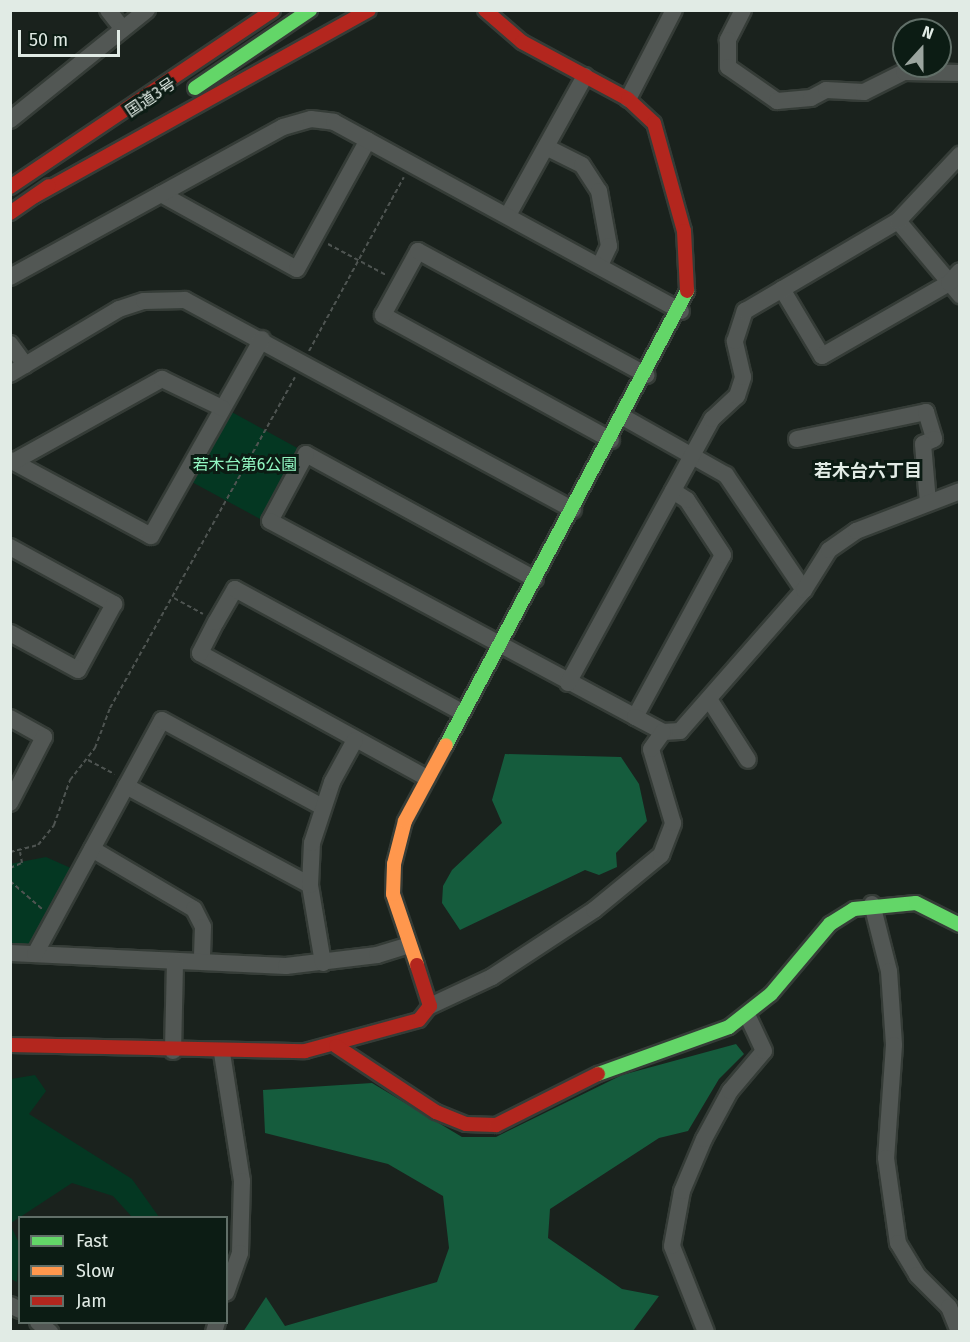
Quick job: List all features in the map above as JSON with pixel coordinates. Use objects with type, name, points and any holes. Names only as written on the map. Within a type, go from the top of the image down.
[{"type":"main road","points":[[188,68],[254,10]]},
{"type":"main road","name":"国道3号","points":[[10,187],[273,10]]},
{"type":"main road","name":"国道3号","points":[[10,213],[310,10]]},
{"type":"main road","points":[[35,196],[369,10]]},
{"type":"main road","points":[[10,1045],[222,1053],[336,1046],[419,1020],[430,1006],[407,946],[393,894],[394,864],[405,820],[681,311],[688,261],[667,158],[654,123],[628,99],[522,42],[485,10]]},
{"type":"main road","points":[[336,1046],[436,1112],[466,1124],[496,1125],[622,1062],[748,1016],[830,924],[872,904],[916,903],[960,925]]},
{"type":"street","points":[[108,10],[122,28]]},
{"type":"street","points":[[10,120],[147,10]]},
{"type":"street","points":[[628,99],[674,10]]},
{"type":"street","points":[[743,10],[728,40],[728,68],[777,101],[811,98],[826,90],[864,92],[904,72],[960,73]]},
{"type":"street","points":[[508,215],[585,76]]},
{"type":"street","points":[[10,278],[283,127],[311,119],[334,122],[681,311]]},
{"type":"street","points":[[161,194],[297,269],[368,140]]},
{"type":"street","points":[[546,147],[582,165],[599,191],[609,246],[600,265]]},
{"type":"street","points":[[567,683],[712,419],[737,396],[743,377],[736,325],[745,311],[898,221],[960,155]]},
{"type":"street","points":[[782,289],[822,356],[956,283],[898,221]]},
{"type":"street","points":[[611,440],[383,315],[400,283],[418,250],[646,375]]},
{"type":"street","points":[[10,344],[17,370],[119,309],[144,301],[184,300],[262,339],[573,510]]},
{"type":"street","points":[[12,461],[152,536],[262,339]]},
{"type":"street","points":[[12,461],[162,379],[222,408]]},
{"type":"street","points":[[797,439],[926,412],[934,439],[923,444],[928,502]]},
{"type":"street","points":[[623,417],[693,454],[726,475],[804,590]]},
{"type":"street","points":[[535,579],[306,454],[270,521],[567,683],[663,732],[680,731],[804,590],[829,550],[843,538],[960,490]]},
{"type":"street","points":[[635,717],[723,555],[687,500],[673,491]]},
{"type":"street","points":[[10,547],[114,604],[78,670],[10,633]]},
{"type":"street","points":[[427,778],[200,653],[216,622],[235,589],[462,712]]},
{"type":"street","points":[[709,699],[748,760]]},
{"type":"street","points":[[10,718],[44,737],[10,803]]},
{"type":"street","points":[[35,954],[162,720],[322,807]]},
{"type":"street","points":[[430,1006],[492,977],[594,910],[661,855],[673,823],[651,749],[663,732]]},
{"type":"street","points":[[323,963],[309,885],[322,807],[355,740]]},
{"type":"street","points":[[127,784],[309,885]]},
{"type":"street","points":[[92,849],[195,909],[203,927],[202,962]]},
{"type":"street","points":[[872,904],[889,971],[894,1045],[886,1158],[898,1243],[917,1275],[949,1307],[959,1332]]},
{"type":"street","points":[[10,953],[175,962],[323,963],[407,946]]},
{"type":"street","points":[[173,1050],[175,962]]},
{"type":"street","points":[[706,1332],[672,1246],[682,1191],[704,1139],[730,1091],[764,1051],[748,1016]]},
{"type":"street","points":[[222,1053],[242,1182],[240,1253],[228,1287]]},
{"type":"path","points":[[10,852],[20,852],[47,836],[70,780],[88,760],[110,708],[174,598],[191,558],[304,362],[410,162]]},
{"type":"path","points":[[315,236],[400,283]]},
{"type":"path","points":[[174,598],[216,622]]},
{"type":"path","points":[[88,760],[127,784]]},
{"type":"path","points":[[10,868],[22,863],[20,852]]},
{"type":"path","points":[[10,880],[42,910],[48,900]]},
{"type":"green space","name":"若木台第6公園","points":[[228,410],[301,450],[262,520],[190,481]]},
{"type":"green space","points":[[46,857],[73,869],[33,945],[11,947],[10,864]]},
{"type":"green space","points":[[35,1075],[46,1091],[29,1114],[132,1179],[158,1216],[131,1216],[113,1196],[72,1183],[22,1216],[18,1216],[11,1223],[11,1079]]},
{"type":"green space","points":[[11,1226],[18,1241],[18,1262],[17,1282],[11,1279]]},
{"type":"shaded area","points":[[505,754],[621,757],[639,784],[647,821],[616,853],[617,867],[599,875],[585,870],[460,930],[442,903],[443,886],[452,870],[502,823],[492,800]]},
{"type":"shaded area","points":[[736,1044],[744,1054],[719,1079],[688,1131],[659,1138],[550,1209],[548,1238],[622,1289],[659,1296],[633,1331],[243,1332],[266,1297],[285,1326],[437,1282],[449,1248],[443,1196],[388,1164],[265,1133],[263,1090],[372,1083],[462,1137],[496,1137],[622,1075]]},
{"type":"traffic: fast","points":[[195,88],[310,10]]},
{"type":"traffic: fast","points":[[446,745],[687,291]]},
{"type":"traffic: fast","points":[[598,1074],[729,1027],[771,994],[830,924],[854,909],[916,903],[960,925]]},
{"type":"traffic: slow","points":[[417,965],[393,894],[394,864],[405,821],[446,745]]},
{"type":"traffic: jam","points":[[10,187],[273,10]]},
{"type":"traffic: jam","points":[[35,196],[369,10]]},
{"type":"traffic: jam","points":[[485,10],[522,42],[628,99],[654,123],[684,231],[687,291]]},
{"type":"traffic: jam","points":[[10,213],[49,186]]},
{"type":"traffic: jam","points":[[10,1045],[305,1051],[419,1020],[430,1006],[417,965]]},
{"type":"traffic: jam","points":[[336,1046],[436,1112],[466,1124],[496,1125],[598,1074]]},
{"type":"district","name":"若木台六丁目","points":[[868,471]]}]
